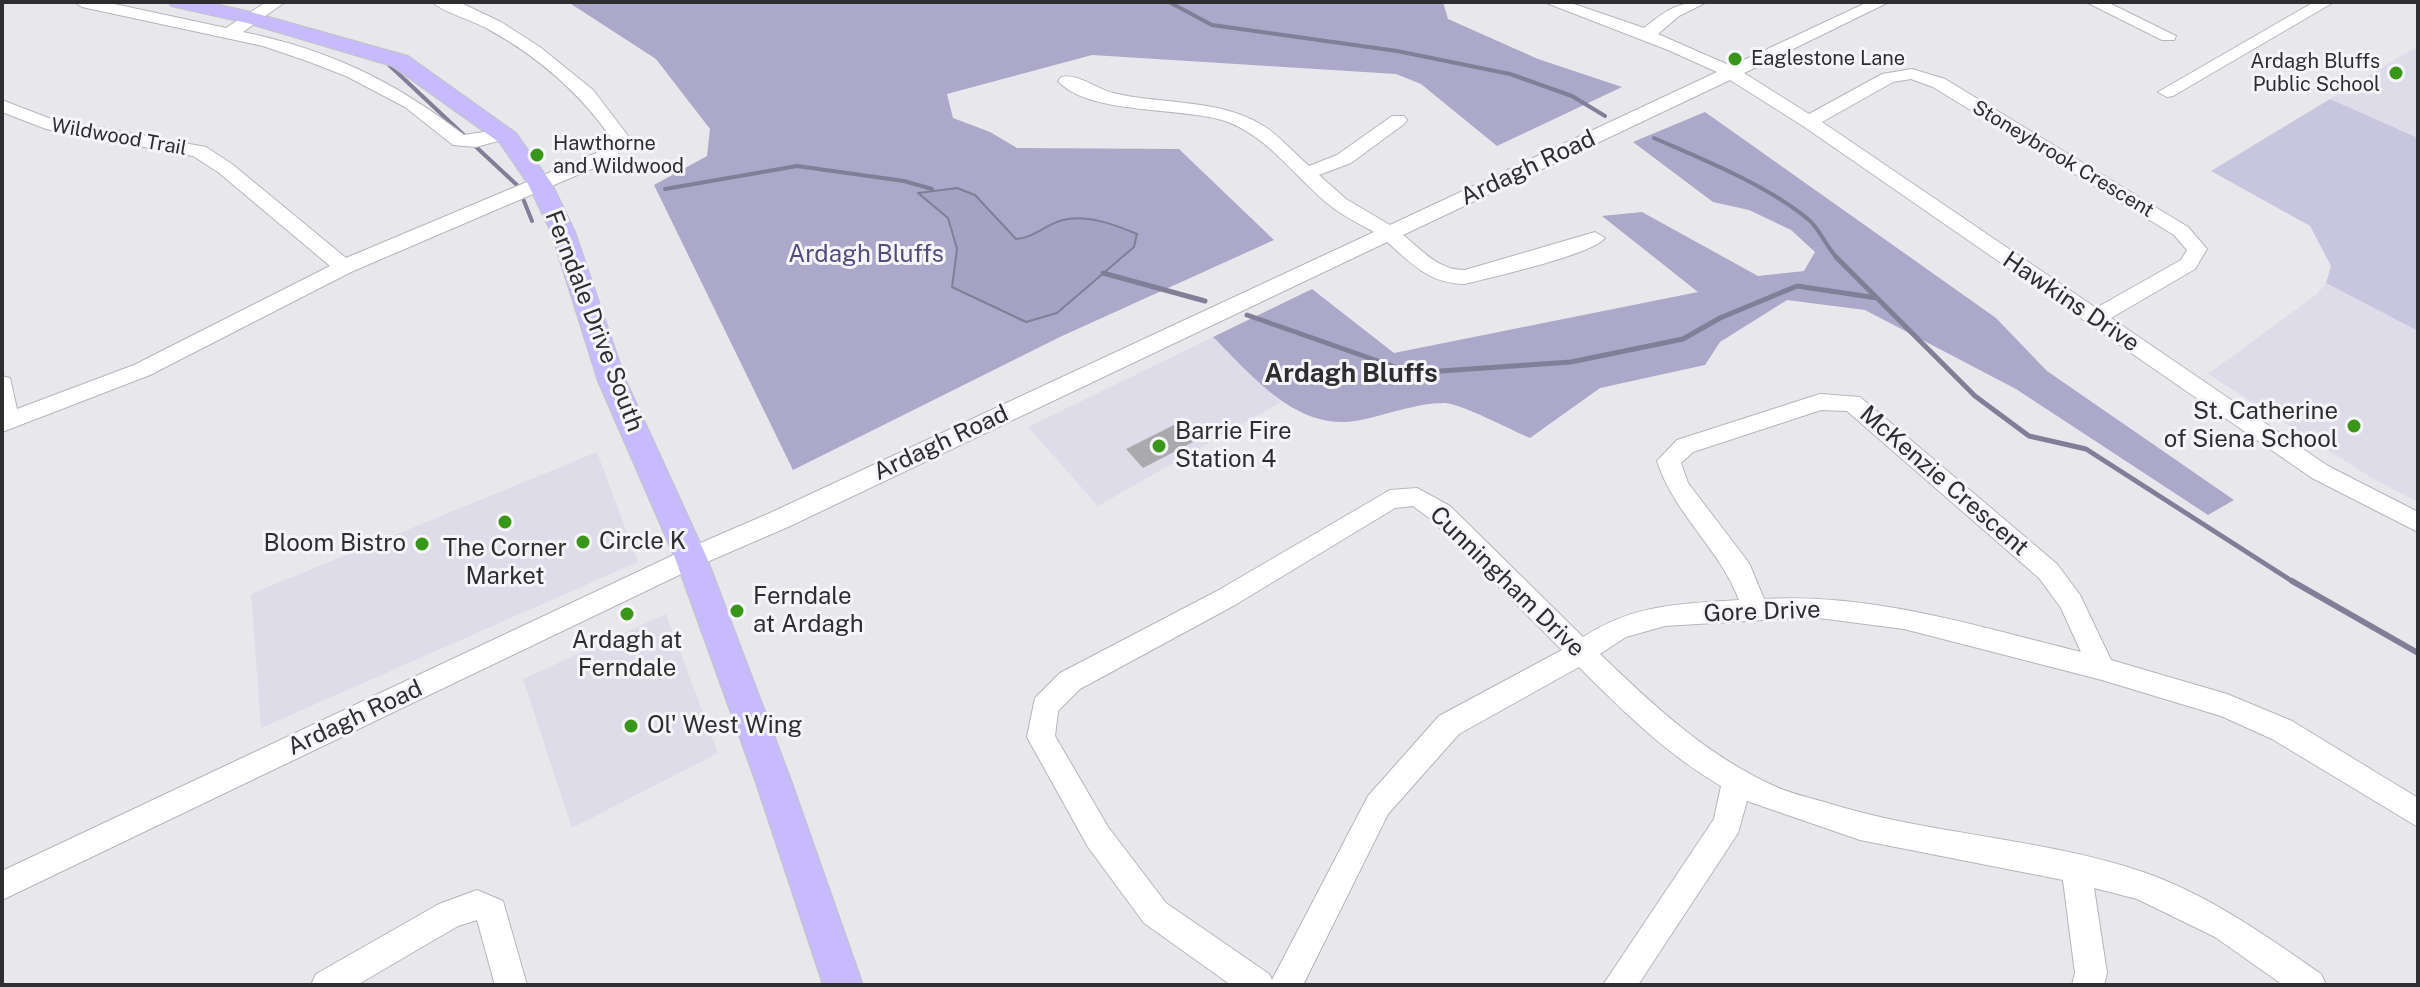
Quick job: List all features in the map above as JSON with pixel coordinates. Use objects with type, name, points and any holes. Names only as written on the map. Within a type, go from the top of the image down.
[{"type":"main road","name":"Ferndale Drive South","points":[[178,2],[251,18],[400,61],[503,134],[540,184],[563,232],[612,381],[691,558],[773,780],[843,985]]},
{"type":"street","points":[[82,2],[267,42],[352,72],[411,103],[460,141],[476,141],[503,134]]},
{"type":"street","points":[[229,33],[277,2]]},
{"type":"street","points":[[2,384],[4,423],[142,370],[344,267],[603,157],[623,141],[584,90],[567,76],[481,18],[460,7],[440,2]]},
{"type":"street","points":[[1552,2],[1646,35],[1729,73]]},
{"type":"street","points":[[1646,35],[1673,13],[1699,2]]},
{"type":"street","name":"Ardagh Road","points":[[2,886],[691,558],[1881,2]]},
{"type":"street","points":[[2094,2],[2168,36]]},
{"type":"street","points":[[2167,92],[2326,2]]},
{"type":"street","name":"Hawkins Drive","points":[[1729,73],[1809,122],[2320,472],[2418,523]]},
{"type":"street","name":"Stoneybrook Crescent","points":[[1809,122],[1888,78],[1912,74],[1939,83],[2181,231],[2197,249],[2188,264],[2095,318]]},
{"type":"street","points":[[1067,81],[1086,93],[1200,108],[1229,115],[1258,130],[1339,203],[1389,233],[1439,274],[1457,278],[1570,248],[1595,238]]},
{"type":"street","name":"Wildwood Trail","points":[[2,105],[46,124],[199,151],[225,168],[344,267]]},
{"type":"street","points":[[1307,173],[1344,159],[1398,120]]},
{"type":"street","name":"McKenzie Crescent","points":[[1755,610],[1740,570],[1677,486],[1669,461],[1685,446],[1820,402],[1852,403],[2048,571],[2071,602],[2102,669]]},
{"type":"street","name":"Cunningham Drive","points":[[1258,985],[1155,913],[1098,837],[1041,737],[1045,706],[1070,681],[1226,598],[1390,499],[1417,497],[1441,513],[1654,724],[1705,762],[1766,797],[1860,827],[2076,869],[2141,886],[2226,926],[2310,985]]},
{"type":"street","name":"Gore Drive","points":[[1286,985],[1378,805],[1449,725],[1580,653],[1618,628],[1665,615],[1811,607],[1904,618],[2102,669],[2227,706],[2282,730],[2418,814]]},
{"type":"street","points":[[1619,985],[1728,824],[1736,779]]},
{"type":"street","points":[[2076,869],[2091,973],[2088,985]]},
{"type":"street","points":[[327,985],[450,914],[477,905],[492,911],[511,985]]},
{"type":"shaded area","name":"Ardagh Bluffs Public School","points":[[2418,46],[2418,138],[2330,99]]},
{"type":"shaded area","points":[[2330,99],[2418,138],[2418,331],[2326,283],[2331,266],[2310,226],[2211,171]]},
{"type":"shaded area","points":[[957,188],[975,195],[1016,239],[1057,222],[1082,218],[1137,234],[1134,247],[1057,313],[1026,322],[952,287],[957,249],[948,218],[918,193]]},
{"type":"shaded area","name":"St. Catherine of Siena School","points":[[2326,283],[2418,331],[2418,502],[2372,478],[2208,374],[2317,294]]},
{"type":"shaded area","points":[[1213,337],[1281,402],[1098,506],[1028,427]]},
{"type":"shaded area","points":[[597,452],[638,562],[261,728],[251,594]]},
{"type":"shaded area","points":[[666,614],[718,753],[572,828],[523,679]]},
{"type":"green space","name":"Ardagh Bluffs","points":[[568,2],[1443,2],[1448,19],[1538,59],[1622,87],[1497,146],[1421,84],[1396,74],[1092,55],[947,94],[953,118],[990,132],[1017,148],[1179,149],[1274,240],[1062,336],[793,470],[654,185],[707,156],[710,129],[656,59]]},
{"type":"green space","points":[[1705,112],[1996,318],[2047,371],[2234,500],[2208,515],[2016,389],[1865,310],[1787,300],[1720,342],[1705,365],[1600,388],[1530,438],[1474,412],[1445,403],[1422,405],[1355,421],[1333,422],[1313,417],[1276,397],[1213,337],[1312,289],[1394,353],[1698,292],[1602,216],[1642,212],[1758,276],[1804,271],[1815,252],[1791,230],[1749,210],[1713,202],[1633,142]]},
{"type":"building","name":"Barrie Fire Station 4","points":[[1176,424],[1193,442],[1143,468],[1126,449]]},
{"type":"waterway","points":[[1169,2],[1212,25],[1397,51],[1510,74],[1572,96],[1605,116]]},
{"type":"waterway","points":[[387,63],[467,138]]},
{"type":"waterway","points":[[1654,138],[1775,196],[1813,224],[1838,259]]},
{"type":"waterway","points":[[474,145],[518,186],[532,221]]},
{"type":"waterway","points":[[665,189],[797,166],[904,181],[932,189]]},
{"type":"waterway","points":[[1838,259],[1877,298]]},
{"type":"waterway","points":[[1103,273],[1205,301]]},
{"type":"waterway","points":[[1247,315],[1412,373],[1571,362],[1683,339],[1720,318],[1797,286],[1877,298]]},
{"type":"waterway","points":[[1877,298],[1975,396],[2029,436],[2086,449],[2295,583]]},
{"type":"waterway","points":[[2292,581],[2418,653]]},
{"type":"place","name":"Eaglestone Lane","points":[[1735,59]]},
{"type":"place","name":"Ardagh Bluffs Public School","points":[[2396,73]]},
{"type":"place","name":"Hawthorne and Wildwood","points":[[537,155]]},
{"type":"place","name":"St. Catherine of Siena School","points":[[2354,426]]},
{"type":"place","name":"Barrie Fire Station 4","points":[[1159,446]]},
{"type":"place","name":"The Corner Market","points":[[505,522]]},
{"type":"place","name":"Circle K","points":[[583,542]]},
{"type":"place","name":"Bloom Bistro","points":[[422,544]]},
{"type":"place","name":"Ferndale at Ardagh","points":[[737,611]]},
{"type":"place","name":"Ardagh at Ferndale","points":[[627,614]]},
{"type":"place","name":"Ol' West Wing","points":[[631,726]]},
{"type":"district","name":"Ardagh Bluffs","points":[[1351,374]]}]
